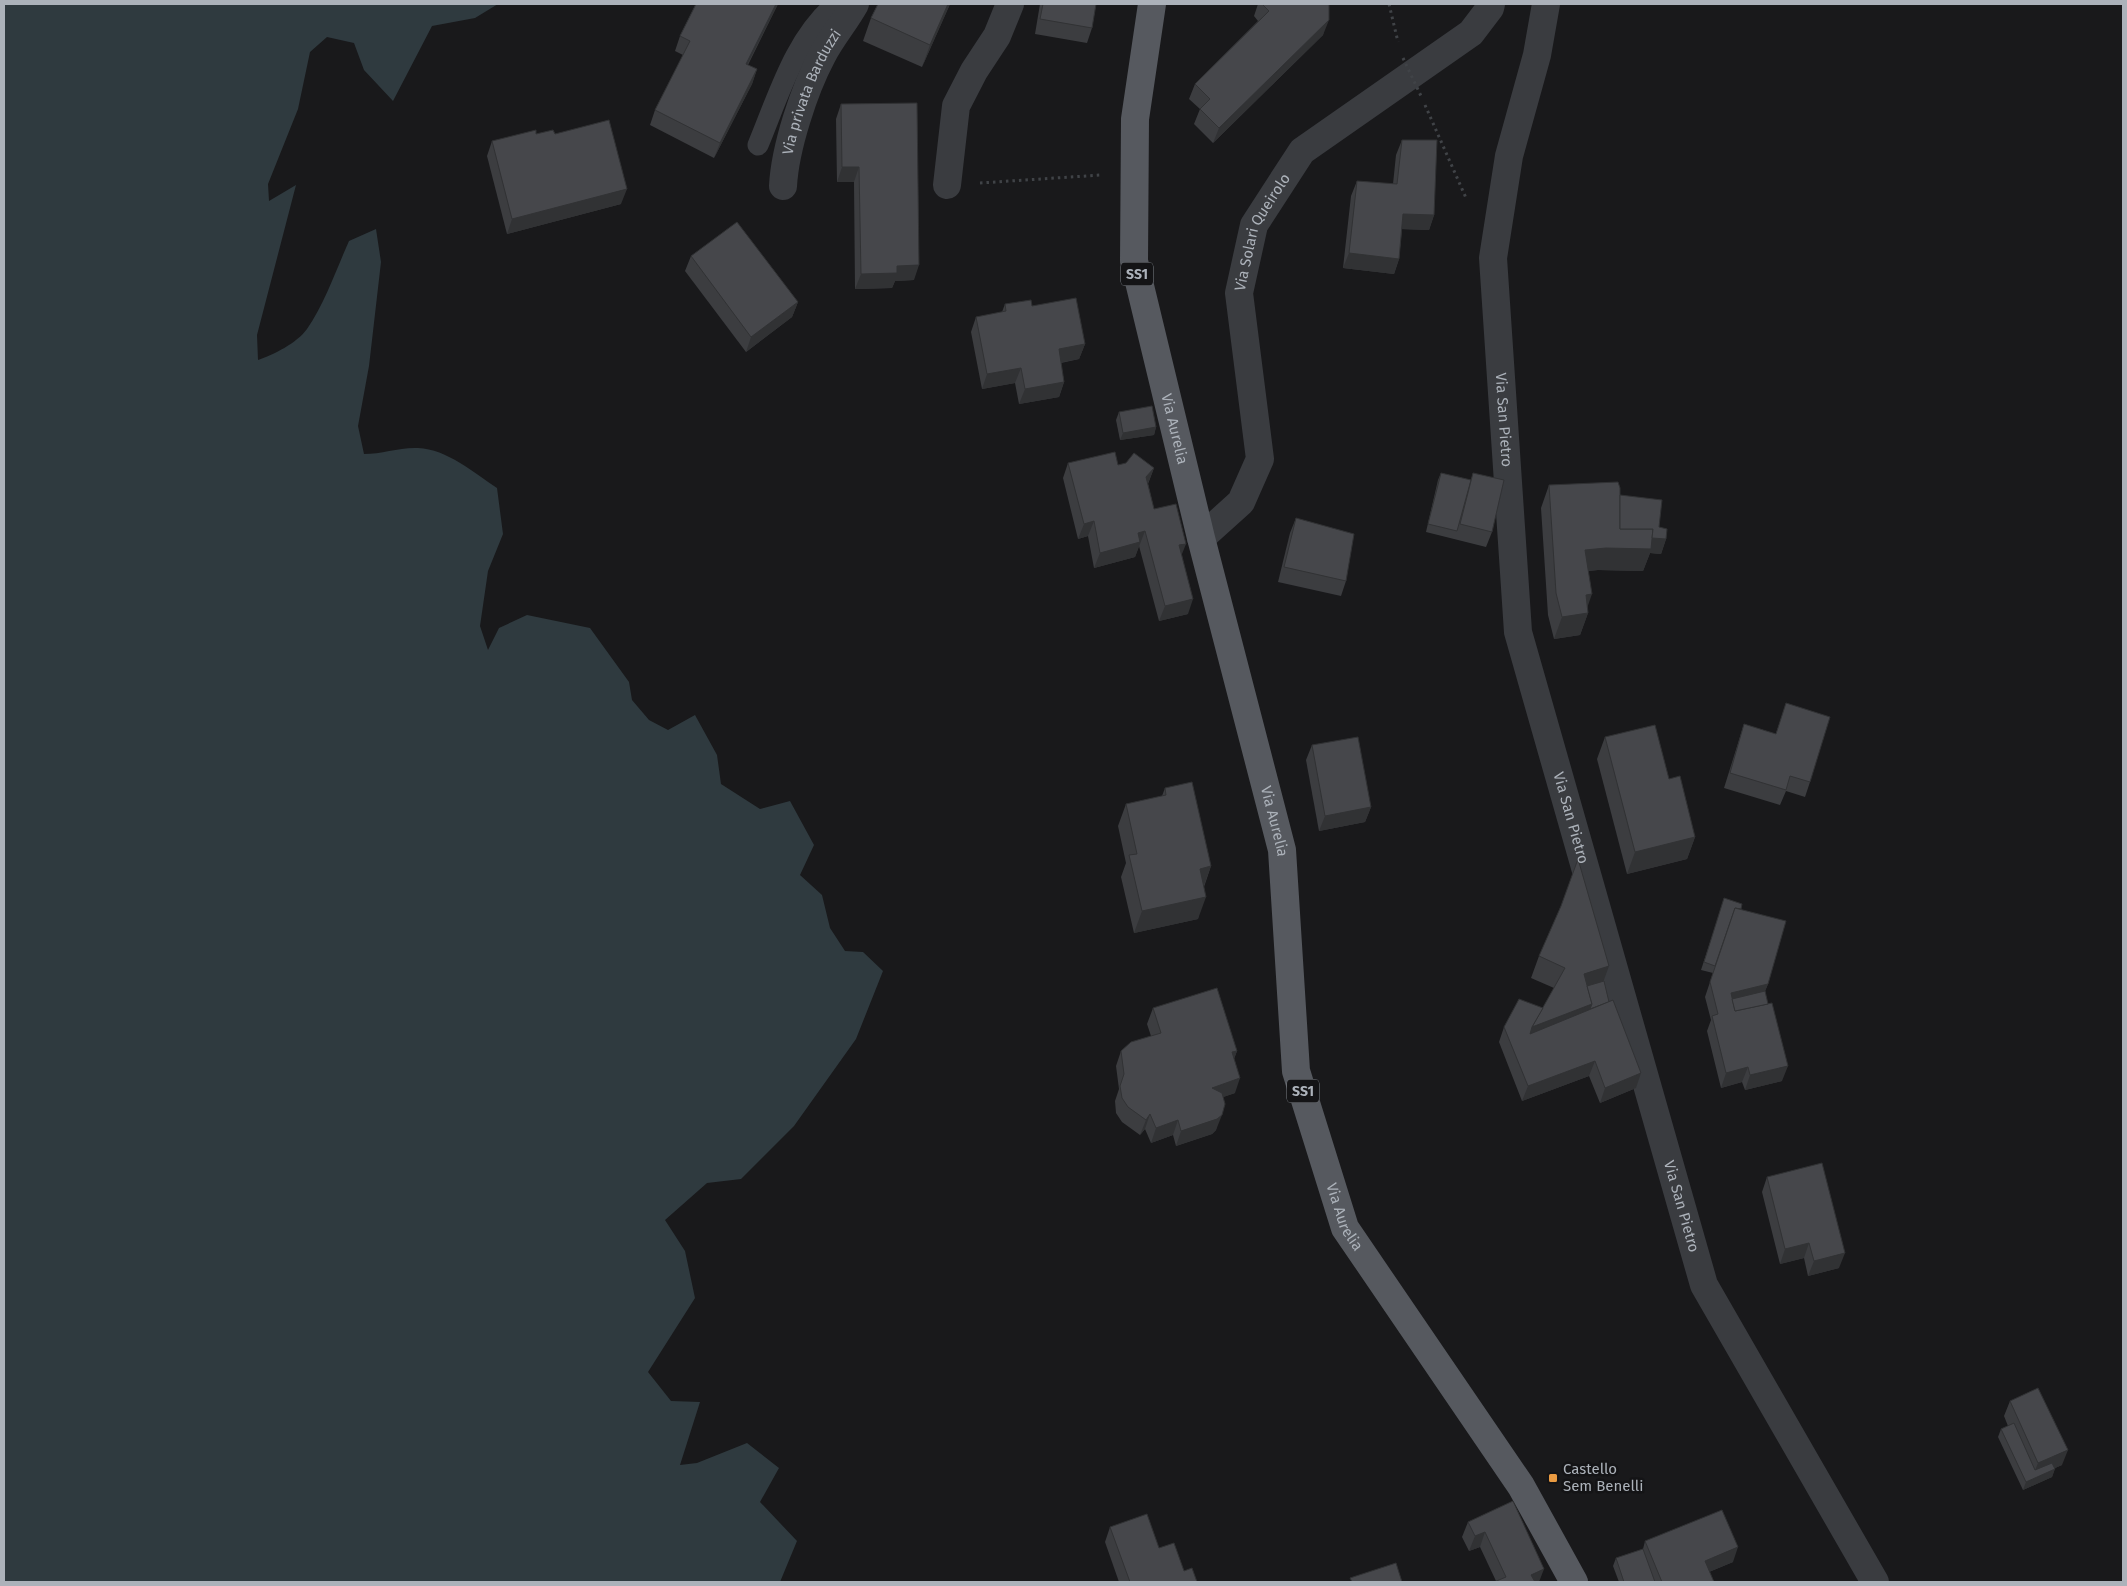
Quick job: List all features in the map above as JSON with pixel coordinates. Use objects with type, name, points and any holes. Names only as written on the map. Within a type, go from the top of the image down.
[{"type":"main road","name":"Via Aurelia","points":[[1152,4],[1135,119],[1134,261],[1201,538],[1282,850],[1296,1071],[1345,1228],[1520,1486],[1574,1582]]},
{"type":"street","name":"Via privata Barduzzi","points":[[783,186],[784,163],[806,94],[822,56],[854,4]]},
{"type":"street","points":[[947,185],[956,106],[974,71],[997,36],[1010,4]]},
{"type":"street","name":"Via Solari Queirolo","points":[[1201,538],[1241,502],[1260,460],[1239,293],[1254,225],[1302,151],[1471,33],[1490,8],[1490,4]]},
{"type":"street","name":"Via San Pietro","points":[[1546,4],[1537,55],[1509,156],[1493,258],[1518,632],[1704,1285],[1875,1582]]},
{"type":"lane","points":[[758,145],[797,54],[825,13],[836,4]]},
{"type":"path","points":[[1389,4],[1403,58],[1469,204]]},
{"type":"path","points":[[947,185],[1134,173]]},
{"type":"shaded area","points":[[4,4],[498,4],[475,18],[432,26],[393,101],[364,70],[354,43],[327,37],[310,52],[298,109],[268,184],[269,201],[296,185],[257,335],[258,360],[284,348],[303,334],[330,286],[349,241],[376,229],[381,262],[369,366],[358,426],[364,454],[411,448],[429,449],[450,457],[497,488],[503,534],[488,571],[480,626],[488,650],[499,628],[527,615],[590,628],[629,682],[632,700],[649,720],[668,730],[695,715],[717,755],[721,784],[760,809],[790,801],[814,845],[800,875],[822,895],[830,928],[845,951],[863,952],[883,971],[856,1039],[794,1126],[741,1179],[707,1183],[665,1220],[685,1251],[695,1298],[648,1372],[671,1401],[700,1402],[680,1465],[697,1463],[747,1443],[779,1468],[760,1502],[797,1541],[780,1582],[4,1582]]},
{"type":"building","points":[[696,4],[776,4],[746,64],[757,69],[720,143],[655,110],[690,41],[680,36]]},
{"type":"building","points":[[878,4],[948,4],[930,45],[871,18]]},
{"type":"building","points":[[1043,4],[1096,4],[1092,28],[1040,19]]},
{"type":"building","points":[[1262,4],[1329,4],[1329,20],[1219,128],[1200,109],[1210,99],[1195,84],[1269,11]]},
{"type":"building","points":[[917,103],[919,265],[897,266],[897,273],[861,274],[859,167],[842,167],[841,104]]},
{"type":"building","points":[[609,120],[627,189],[512,219],[492,141],[536,130],[536,134],[553,130],[555,134]]},
{"type":"building","points":[[1402,140],[1437,140],[1434,215],[1403,214],[1399,259],[1349,253],[1357,181],[1397,184]]},
{"type":"building","points":[[737,222],[798,302],[751,337],[691,256]]},
{"type":"building","points":[[1076,298],[1085,344],[1059,349],[1064,382],[1025,389],[1021,368],[987,374],[976,317],[1006,311],[1005,304],[1031,300],[1032,306]]},
{"type":"building","points":[[1152,406],[1156,427],[1123,433],[1119,412]]},
{"type":"building","points":[[1115,452],[1118,465],[1126,463],[1134,453],[1154,468],[1146,477],[1154,509],[1176,504],[1186,544],[1179,545],[1193,599],[1165,606],[1145,531],[1138,533],[1140,542],[1100,553],[1094,521],[1084,524],[1068,463]]},
{"type":"building","points":[[1441,473],[1471,480],[1457,531],[1428,524]]},
{"type":"building","points":[[1473,473],[1504,480],[1492,532],[1460,524]]},
{"type":"building","points":[[1618,482],[1620,488],[1620,529],[1653,529],[1651,549],[1606,548],[1585,550],[1592,594],[1586,595],[1588,613],[1562,617],[1556,593],[1549,485]]},
{"type":"building","points":[[1620,495],[1662,500],[1659,527],[1667,529],[1666,539],[1652,538],[1653,529],[1620,529]]},
{"type":"building","points":[[1296,518],[1354,534],[1346,581],[1284,567]]},
{"type":"building","points":[[1786,703],[1830,717],[1810,782],[1790,776],[1786,790],[1730,773],[1744,724],[1776,734]]},
{"type":"building","points":[[1655,725],[1669,779],[1680,776],[1695,837],[1635,852],[1605,737]]},
{"type":"building","points":[[1358,737],[1371,807],[1325,816],[1312,745]]},
{"type":"building","points":[[1192,782],[1211,866],[1200,869],[1206,897],[1142,911],[1129,855],[1137,854],[1126,804],[1166,795],[1165,788]]},
{"type":"building","points":[[1578,859],[1609,966],[1584,974],[1592,1004],[1532,1027],[1565,968],[1539,956],[1561,906]]},
{"type":"building","points":[[1724,898],[1742,904],[1741,909],[1735,908],[1715,966],[1704,962]]},
{"type":"building","points":[[1735,908],[1786,921],[1768,984],[1731,993],[1735,1011],[1772,1003],[1788,1066],[1750,1075],[1748,1067],[1726,1073],[1712,1016],[1718,1014],[1710,982]]},
{"type":"building","points":[[1604,981],[1609,1002],[1590,1009],[1592,1004],[1587,986]]},
{"type":"building","points":[[1217,988],[1237,1051],[1232,1052],[1240,1078],[1212,1088],[1222,1093],[1225,1104],[1222,1115],[1217,1119],[1181,1131],[1178,1120],[1156,1128],[1150,1114],[1146,1120],[1128,1107],[1122,1098],[1120,1086],[1124,1074],[1121,1051],[1131,1042],[1161,1033],[1153,1008]]},
{"type":"building","points":[[1765,991],[1768,1004],[1735,1011],[1732,999]]},
{"type":"building","points":[[1519,999],[1543,1008],[1530,1034],[1613,1000],[1641,1073],[1605,1088],[1595,1061],[1528,1086],[1504,1027]]},
{"type":"building","points":[[1822,1163],[1845,1253],[1814,1261],[1809,1243],[1785,1249],[1767,1177]]},
{"type":"building","points":[[2038,1388],[2068,1450],[2038,1463],[2010,1401]]},
{"type":"building","points":[[2014,1423],[2035,1470],[2052,1463],[2055,1469],[2026,1482],[2001,1429]]},
{"type":"building","points":[[1513,1501],[1544,1569],[1531,1575],[1535,1582],[1494,1582],[1506,1577],[1485,1532],[1475,1536],[1468,1522]]},
{"type":"building","points":[[1722,1510],[1738,1547],[1705,1561],[1714,1582],[1662,1582],[1645,1541]]},
{"type":"building","points":[[1147,1514],[1159,1548],[1174,1543],[1184,1571],[1192,1568],[1197,1582],[1130,1582],[1110,1527]]},
{"type":"building","points":[[1643,1549],[1655,1582],[1624,1582],[1616,1558]]},
{"type":"building","points":[[1396,1563],[1402,1582],[1352,1582],[1350,1578]]},
{"type":"place","name":"Castello Sem Benelli","points":[[1553,1478]]}]
